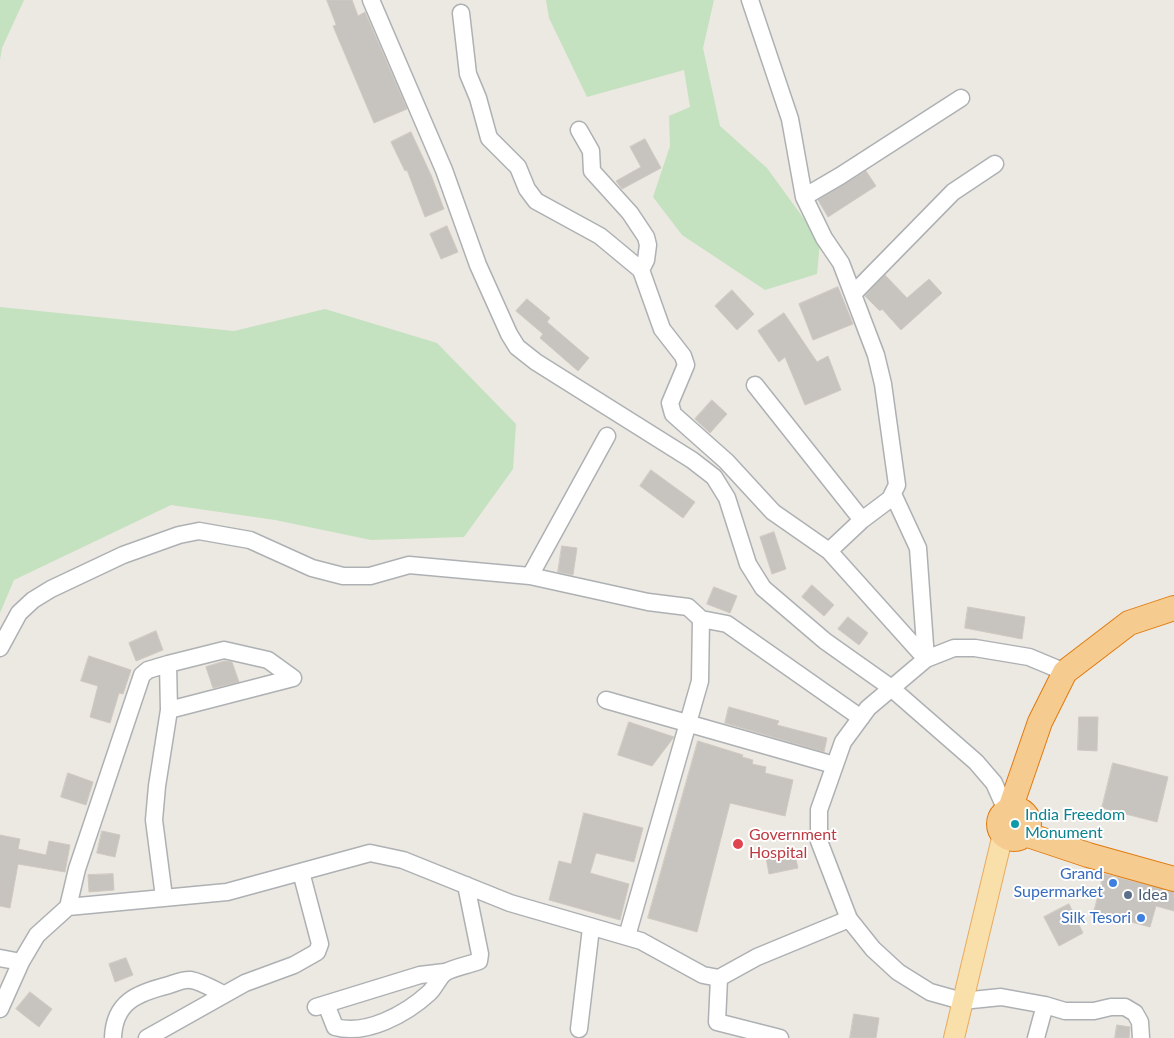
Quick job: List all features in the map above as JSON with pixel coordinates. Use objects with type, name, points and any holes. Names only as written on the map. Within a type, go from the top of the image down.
[{"type":"highway","points":[[1016,823],[1029,757],[1040,722],[1065,672],[1129,623],[1174,608]]},
{"type":"highway","points":[[1016,823],[1174,864]]},
{"type":"highway","points":[[1016,823],[1088,855],[1174,879]]},
{"type":"main road","points":[[954,1038],[990,894],[1016,823]]},
{"type":"street","points":[[372,0],[444,170],[478,265],[517,347],[536,362],[692,460],[714,477],[727,498],[748,564],[763,588],[825,640],[890,688],[976,762],[994,783],[1016,823]]},
{"type":"street","points":[[750,0],[790,119],[804,197],[824,238],[841,264],[854,293],[883,384],[896,476],[893,494],[890,499],[862,520],[829,551]]},
{"type":"street","points":[[461,13],[468,74],[478,98],[489,138],[518,168],[527,189],[536,201],[600,236],[641,270],[653,298],[662,329],[682,356],[686,365],[670,403],[673,414],[726,461],[773,512],[829,551],[926,659]]},
{"type":"street","points":[[804,197],[961,98]]},
{"type":"street","points":[[580,130],[591,151],[592,171],[630,212],[646,237],[648,246],[646,260],[641,270]]},
{"type":"street","points":[[854,293],[953,192],[995,164]]},
{"type":"street","points":[[755,385],[862,520]]},
{"type":"street","points":[[530,576],[607,436]]},
{"type":"street","points":[[893,494],[918,548],[926,659]]},
{"type":"street","points":[[0,648],[19,613],[33,600],[123,555],[178,535],[199,531],[250,540],[312,568],[343,576],[370,576],[409,566],[530,576],[648,602],[688,607],[701,619],[727,624],[861,718]]},
{"type":"street","points":[[626,936],[700,681],[701,619]]},
{"type":"street","points":[[1065,672],[1029,657],[975,648],[954,648],[926,659],[890,688],[861,718],[843,742],[819,810],[819,841],[849,919],[873,949],[898,972],[930,992],[962,1001],[1001,997],[1065,1011],[1094,1011],[1111,1007],[1125,1007],[1135,1013],[1140,1022],[1141,1038]]},
{"type":"street","points":[[0,1009],[21,962],[37,935],[68,907],[77,869],[138,683],[148,670],[224,650],[268,660],[292,678],[169,710]]},
{"type":"street","points":[[164,897],[154,820],[169,710],[168,664]]},
{"type":"street","points":[[606,700],[834,765]]},
{"type":"street","points":[[68,907],[227,892],[370,854],[403,860],[510,903],[641,941],[703,975],[719,978],[757,958],[849,919]]},
{"type":"street","points":[[147,1038],[223,994],[245,983],[294,965],[317,952],[320,944],[302,872]]},
{"type":"street","points":[[445,972],[436,985],[420,1001],[387,1020],[358,1029],[334,1027],[321,1006],[420,975],[445,972],[472,964],[480,958],[466,885]]},
{"type":"street","points":[[579,1029],[591,928]]},
{"type":"street","points":[[0,958],[21,962]]},
{"type":"street","points":[[719,978],[717,1022],[780,1038]]},
{"type":"street","points":[[113,1038],[113,1023],[118,1014],[126,1003],[146,991],[189,980],[199,982],[223,994]]},
{"type":"street","points":[[1036,1038],[1044,1005]]},
{"type":"green space","points":[[0,0],[24,0],[2,48],[0,60]]},
{"type":"green space","points":[[546,0],[714,0],[703,48],[720,126],[767,168],[820,241],[817,274],[765,290],[682,235],[653,197],[670,146],[669,116],[690,107],[684,70],[587,97],[549,18]]},
{"type":"green space","points":[[0,307],[234,331],[325,309],[437,343],[516,424],[513,469],[464,537],[371,540],[275,520],[171,505],[14,580],[0,613]]},
{"type":"building","points":[[327,0],[352,0],[358,16],[365,12],[407,109],[374,123],[333,26],[336,25]]},
{"type":"building","points":[[411,132],[444,209],[425,217],[407,170],[405,171],[391,142]]},
{"type":"building","points":[[645,139],[661,168],[622,189],[616,181],[641,167],[630,147]]},
{"type":"building","points":[[866,171],[876,186],[828,217],[818,200]]},
{"type":"building","points":[[447,226],[458,252],[441,259],[430,234]]},
{"type":"building","points":[[885,275],[907,298],[929,279],[942,293],[901,330],[882,309],[880,311],[865,296]]},
{"type":"building","points":[[838,287],[853,324],[813,340],[799,304]]},
{"type":"building","points":[[732,290],[754,314],[737,330],[715,306]]},
{"type":"building","points":[[527,299],[550,318],[547,322],[589,358],[578,371],[540,338],[543,334],[516,311]]},
{"type":"building","points":[[784,313],[817,362],[828,356],[841,390],[805,405],[785,357],[779,362],[758,331]]},
{"type":"building","points":[[712,400],[727,414],[710,433],[695,419]]},
{"type":"building","points":[[651,470],[695,502],[683,518],[640,486]]},
{"type":"building","points":[[774,532],[786,569],[772,574],[760,537]]},
{"type":"building","points":[[562,546],[577,548],[573,575],[558,572]]},
{"type":"building","points":[[812,585],[834,605],[824,616],[802,597]]},
{"type":"building","points":[[714,587],[737,596],[730,613],[707,604]]},
{"type":"building","points":[[968,607],[1025,617],[1022,639],[965,628]]},
{"type":"building","points":[[848,617],[868,633],[859,645],[838,629]]},
{"type":"building","points":[[156,631],[163,650],[136,661],[129,643]]},
{"type":"building","points":[[89,656],[131,670],[123,694],[119,693],[110,723],[90,717],[98,686],[81,681]]},
{"type":"building","points":[[225,661],[232,662],[239,682],[213,688],[206,667]]},
{"type":"building","points":[[729,707],[779,721],[777,725],[827,738],[824,752],[725,723]]},
{"type":"building","points":[[1079,717],[1098,717],[1097,751],[1078,750]]},
{"type":"building","points":[[629,722],[674,737],[652,766],[618,755]]},
{"type":"building","points":[[698,741],[743,755],[742,757],[753,760],[752,764],[766,767],[765,773],[793,780],[785,816],[730,803],[697,932],[648,918]]},
{"type":"building","points":[[1113,763],[1168,777],[1157,822],[1102,808]]},
{"type":"building","points":[[68,773],[93,782],[86,805],[61,797]]},
{"type":"building","points":[[584,813],[643,828],[634,862],[596,853],[590,873],[629,884],[620,920],[549,900],[559,861],[571,864]]},
{"type":"building","points":[[102,831],[120,835],[115,857],[97,853]]},
{"type":"building","points":[[0,835],[20,839],[18,849],[46,855],[49,841],[70,845],[65,872],[18,864],[10,908],[0,906]]},
{"type":"building","points":[[793,847],[798,868],[769,874],[765,852]]},
{"type":"building","points":[[113,874],[114,890],[89,892],[88,875]]},
{"type":"building","points":[[1104,874],[1174,892],[1174,911],[1156,906],[1150,927],[1094,912]]},
{"type":"building","points":[[1069,904],[1083,933],[1059,946],[1044,917]]},
{"type":"building","points":[[126,958],[133,975],[115,982],[109,964]]},
{"type":"building","points":[[30,992],[52,1009],[39,1027],[16,1009]]},
{"type":"building","points":[[854,1014],[879,1018],[876,1038],[850,1038]]},
{"type":"building","points":[[1117,1025],[1130,1027],[1129,1038],[1115,1038]]},
{"type":"place","name":"India Freedom Monument","points":[[1015,824]]},
{"type":"place","name":"Government Hospital","points":[[738,844]]},
{"type":"place","name":"Grand Supermarket","points":[[1113,883]]},
{"type":"place","name":"Idea","points":[[1128,895]]},
{"type":"place","name":"Silk Tesori","points":[[1141,918]]}]
